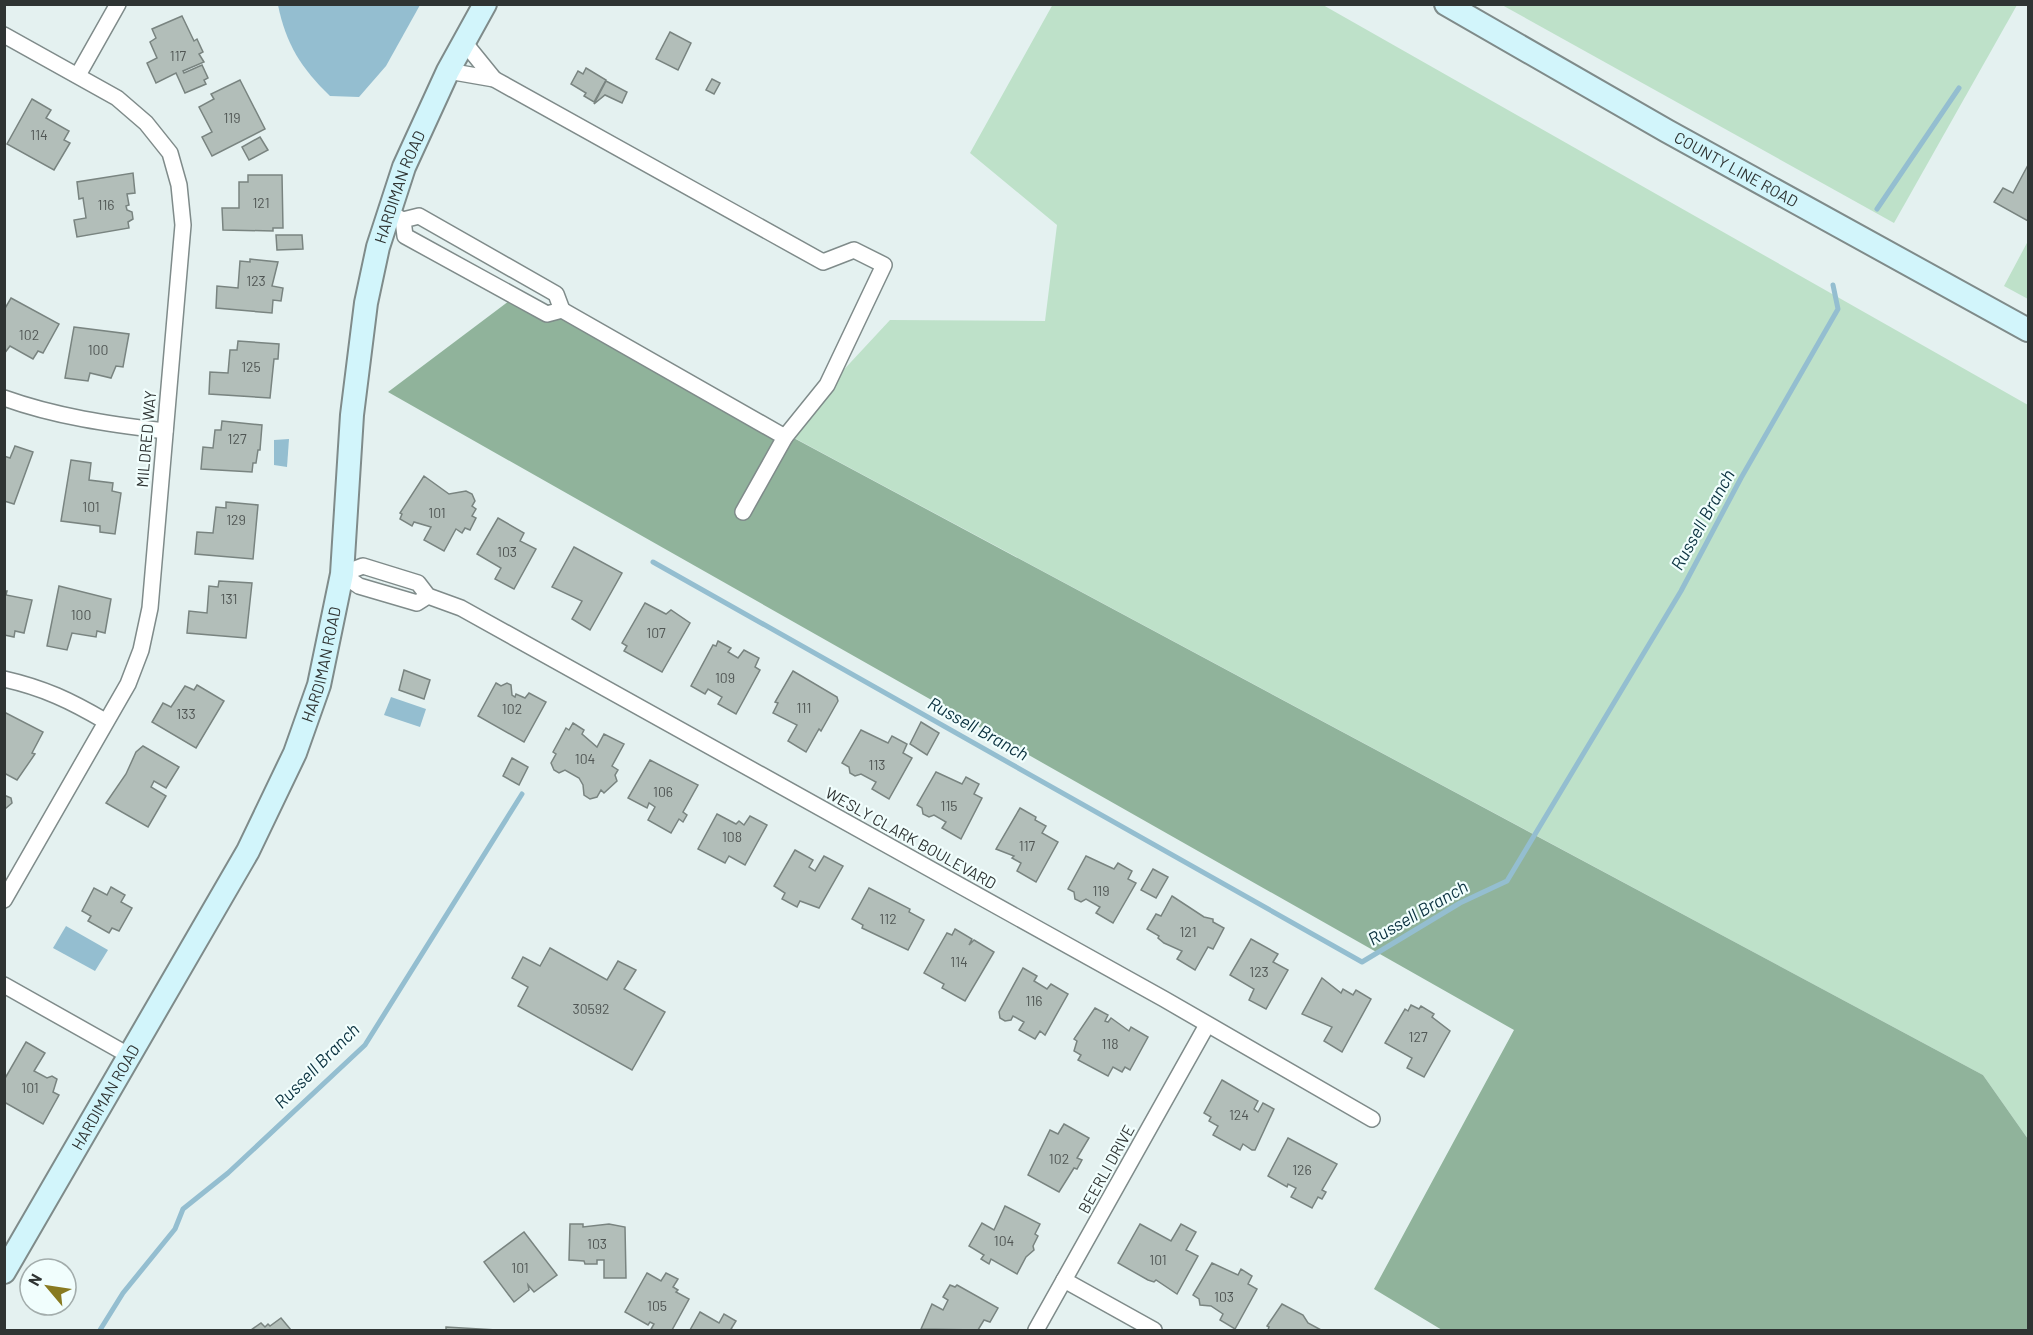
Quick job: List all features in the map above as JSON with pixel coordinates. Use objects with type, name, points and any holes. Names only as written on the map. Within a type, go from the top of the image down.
[{"type":"street","points":[[78,75],[118,4]]},
{"type":"street","name":"HARDIMAN ROAD","points":[[4,1272],[248,851],[295,753],[319,685],[342,574],[352,415],[364,314],[378,247],[396,217],[404,167],[448,71],[485,4]]},
{"type":"street","name":"COUNTY LINE ROAD","points":[[1446,4],[1667,130],[2028,330]]},
{"type":"street","name":"MILDRED WAY","points":[[4,35],[117,98],[146,123],[171,153],[179,185],[183,225],[148,618],[141,650],[128,684],[4,900]]},
{"type":"street","points":[[464,42],[494,79]]},
{"type":"street","points":[[448,71],[494,79],[823,262],[854,250],[884,265],[827,385],[785,437],[743,512]]},
{"type":"street","points":[[562,310],[547,314],[405,236],[396,217],[419,216],[556,294],[562,310],[785,437]]},
{"type":"street","points":[[4,398],[41,411],[82,421],[165,431]]},
{"type":"street","name":"WESLY CLARK BOULEVARD","points":[[342,574],[363,566],[418,583],[428,596],[461,608],[1372,1119]]},
{"type":"street","points":[[4,679],[65,697],[105,721]]},
{"type":"street","points":[[4,985],[130,1056]]},
{"type":"street","name":"BEERLI DRIVE","points":[[1036,1330],[1207,1025]]},
{"type":"street","points":[[1064,1280],[1154,1330]]},
{"type":"green space","points":[[1053,4],[1323,5],[2028,405],[2028,1139],[1983,1075],[785,433],[890,320],[1045,321],[1057,225],[970,153]]},
{"type":"green space","points":[[1502,5],[2017,5],[1894,223]]},
{"type":"green space","points":[[2028,241],[2028,299],[2004,286]]},
{"type":"green space","points":[[521,292],[1983,1075],[2028,1139],[2028,1330],[1442,1330],[1374,1289],[1514,1030],[388,392]]},
{"type":"water","points":[[278,4],[420,5],[386,66],[359,97],[330,96],[311,75],[290,44]]},
{"type":"water","points":[[289,439],[287,467],[274,465],[274,440]]},
{"type":"water","points":[[391,697],[426,709],[420,727],[384,715]]},
{"type":"water","points":[[66,926],[108,950],[95,971],[53,948]]},
{"type":"building","points":[[182,16],[194,41],[197,39],[203,52],[199,54],[204,62],[183,71],[184,73],[202,65],[208,78],[204,80],[206,84],[185,93],[176,73],[156,83],[147,63],[157,58],[150,42],[156,38],[152,29]]},
{"type":"building","points":[[670,32],[691,43],[678,70],[656,59]]},
{"type":"building","points":[[586,68],[606,80],[594,102],[584,96],[586,93],[571,84],[578,71],[583,74]]},
{"type":"building","points":[[712,79],[720,83],[714,94],[706,90]]},
{"type":"building","points":[[240,80],[265,129],[212,156],[202,137],[212,132],[199,107],[214,99],[211,94]]},
{"type":"building","points":[[606,81],[627,92],[622,103],[605,95],[594,104]]},
{"type":"building","points":[[32,99],[51,110],[46,118],[69,131],[64,140],[70,143],[54,170],[7,144]]},
{"type":"building","points":[[260,137],[268,150],[249,160],[242,147]]},
{"type":"building","points":[[2028,165],[2028,221],[1994,202],[2003,188],[2013,193]]},
{"type":"building","points":[[133,173],[135,193],[127,194],[129,205],[126,206],[127,210],[132,212],[133,219],[128,222],[129,228],[77,237],[74,220],[86,218],[83,198],[79,199],[77,182]]},
{"type":"building","points":[[248,175],[282,175],[283,228],[273,228],[273,231],[223,230],[222,208],[239,208],[239,182],[248,182]]},
{"type":"building","points":[[276,235],[302,235],[303,249],[277,250]]},
{"type":"building","points":[[250,259],[278,262],[272,286],[283,288],[281,301],[273,300],[272,313],[216,308],[217,286],[238,288],[240,261],[250,262]]},
{"type":"building","points":[[11,298],[59,324],[43,353],[38,351],[33,359],[10,346],[4,354],[4,310]]},
{"type":"building","points":[[74,327],[129,334],[123,367],[116,366],[111,378],[90,373],[88,381],[65,378]]},
{"type":"building","points":[[238,341],[279,344],[278,359],[274,359],[270,398],[209,394],[210,372],[228,373],[230,350],[237,350]]},
{"type":"building","points":[[222,421],[262,425],[260,450],[258,450],[256,463],[253,463],[252,472],[201,469],[203,447],[213,448],[215,430],[221,430]]},
{"type":"building","points":[[15,446],[33,452],[14,504],[4,501],[4,456],[10,458]]},
{"type":"building","points":[[71,460],[91,463],[89,480],[113,483],[112,491],[121,493],[115,534],[100,532],[100,526],[61,521]]},
{"type":"building","points":[[424,476],[449,494],[466,491],[472,494],[475,501],[472,506],[476,509],[472,516],[476,518],[470,530],[465,528],[462,533],[456,529],[444,551],[424,540],[431,527],[414,522],[412,526],[400,519],[402,514],[400,513]]},
{"type":"building","points":[[226,502],[258,505],[253,559],[195,554],[197,532],[213,533],[216,507],[226,508]]},
{"type":"building","points":[[498,518],[524,533],[520,541],[536,549],[514,589],[495,579],[501,568],[477,554]]},
{"type":"building","points":[[574,547],[622,573],[590,630],[572,619],[582,601],[552,587]]},
{"type":"building","points":[[219,581],[252,583],[246,638],[187,633],[189,611],[207,613],[209,586],[218,587]]},
{"type":"building","points":[[59,586],[111,599],[105,633],[97,631],[96,637],[72,633],[67,650],[47,646]]},
{"type":"building","points":[[4,591],[7,591],[6,595],[32,600],[24,633],[15,631],[14,637],[4,635]]},
{"type":"building","points":[[645,603],[666,614],[671,610],[690,623],[662,672],[624,651],[627,646],[622,643]]},
{"type":"building","points":[[718,641],[731,648],[728,652],[738,658],[744,650],[759,658],[755,667],[760,670],[736,714],[718,704],[722,697],[708,689],[705,694],[691,686],[713,645],[716,646]]},
{"type":"building","points":[[404,670],[430,680],[424,699],[399,690]]},
{"type":"building","points":[[793,671],[837,697],[838,701],[806,752],[788,741],[797,725],[773,713],[778,703],[775,702]]},
{"type":"building","points":[[496,683],[501,686],[507,683],[511,685],[512,695],[515,697],[516,694],[525,698],[529,693],[546,702],[524,742],[478,716]]},
{"type":"building","points":[[197,685],[224,701],[196,748],[152,722],[163,703],[171,707],[185,686],[194,690]]},
{"type":"building","points":[[4,712],[43,732],[32,753],[35,754],[17,780],[4,773]]},
{"type":"building","points":[[921,722],[939,733],[927,755],[910,744]]},
{"type":"building","points":[[573,723],[584,730],[582,734],[597,747],[604,734],[624,744],[612,766],[618,770],[615,775],[617,781],[604,793],[601,790],[597,797],[590,799],[584,795],[583,785],[579,778],[565,770],[559,773],[554,770],[551,763],[556,754],[553,752],[566,728],[569,730]]},
{"type":"building","points":[[861,730],[888,743],[892,736],[907,744],[903,753],[912,758],[889,799],[872,789],[876,782],[861,774],[855,776],[850,773],[849,767],[842,763]]},
{"type":"building","points":[[143,746],[179,767],[166,788],[154,781],[151,787],[166,796],[148,827],[106,803],[126,774],[136,752]]},
{"type":"building","points":[[512,758],[528,767],[519,785],[503,776]]},
{"type":"building","points":[[650,760],[698,785],[683,812],[687,815],[683,822],[679,819],[671,833],[648,820],[655,807],[649,803],[647,808],[628,798]]},
{"type":"building","points":[[936,772],[962,784],[966,777],[979,784],[974,794],[982,798],[961,839],[942,828],[946,822],[934,815],[929,817],[923,814],[922,808],[917,805]]},
{"type":"building","points":[[4,795],[11,798],[12,803],[5,809]]},
{"type":"building","points":[[1020,808],[1046,826],[1042,833],[1058,842],[1036,882],[1017,871],[1021,863],[1012,858],[1014,856],[996,849]]},
{"type":"building","points":[[717,814],[736,824],[739,821],[744,825],[750,816],[767,825],[745,865],[729,856],[725,863],[698,849]]},
{"type":"building","points":[[795,850],[813,860],[809,867],[815,871],[824,856],[843,866],[819,908],[800,901],[797,907],[782,899],[785,893],[774,886]]},
{"type":"building","points":[[1086,856],[1114,869],[1118,863],[1132,871],[1128,879],[1136,883],[1113,923],[1096,913],[1100,907],[1086,899],[1081,902],[1075,899],[1074,892],[1068,889]]},
{"type":"building","points":[[1153,869],[1168,877],[1156,898],[1141,890]]},
{"type":"building","points":[[111,887],[125,895],[121,902],[132,908],[119,931],[112,928],[109,933],[88,921],[91,916],[82,911],[94,888],[107,895]]},
{"type":"building","points":[[869,888],[910,909],[909,912],[924,920],[908,950],[862,928],[863,925],[852,919]]},
{"type":"building","points":[[1172,896],[1204,917],[1213,919],[1213,922],[1224,928],[1213,949],[1208,947],[1195,970],[1177,959],[1182,951],[1164,943],[1158,938],[1159,936],[1147,929],[1156,914],[1161,916]]},
{"type":"building","points":[[955,929],[972,939],[969,945],[974,940],[994,952],[965,1001],[942,988],[944,984],[924,973],[947,933],[952,935]]},
{"type":"building","points":[[1251,939],[1278,954],[1273,962],[1288,970],[1266,1009],[1249,1000],[1254,989],[1230,975]]},
{"type":"building","points":[[550,948],[607,980],[618,961],[636,970],[624,989],[665,1012],[632,1070],[518,1006],[528,987],[512,978],[523,957],[540,966]]},
{"type":"building","points":[[1023,968],[1037,976],[1034,981],[1047,989],[1051,984],[1068,994],[1045,1035],[1040,1031],[1035,1039],[1019,1030],[1024,1022],[1013,1016],[1011,1020],[1005,1021],[1000,1018],[999,1012]]},
{"type":"building","points":[[1322,978],[1341,993],[1343,989],[1353,995],[1356,990],[1371,999],[1342,1052],[1324,1041],[1332,1027],[1302,1014]]},
{"type":"building","points":[[1411,1005],[1419,1009],[1421,1006],[1434,1014],[1432,1017],[1450,1031],[1424,1077],[1407,1068],[1412,1058],[1385,1043],[1405,1009],[1408,1011]]},
{"type":"building","points":[[1095,1008],[1108,1015],[1105,1021],[1108,1022],[1111,1018],[1129,1031],[1131,1027],[1148,1037],[1130,1070],[1125,1067],[1122,1072],[1113,1067],[1108,1076],[1078,1060],[1081,1055],[1074,1051],[1077,1041],[1074,1039]]},
{"type":"building","points":[[26,1042],[45,1053],[34,1071],[47,1078],[52,1076],[57,1079],[53,1092],[59,1095],[43,1124],[4,1102],[4,1080]]},
{"type":"building","points":[[1222,1080],[1258,1101],[1254,1109],[1258,1112],[1263,1103],[1274,1109],[1255,1150],[1243,1144],[1240,1150],[1213,1135],[1218,1126],[1209,1121],[1211,1117],[1204,1113]]},
{"type":"building","points":[[1064,1124],[1089,1138],[1077,1158],[1082,1160],[1077,1169],[1074,1168],[1059,1192],[1028,1175],[1050,1130],[1058,1134]]},
{"type":"building","points":[[1288,1138],[1337,1164],[1322,1190],[1326,1192],[1322,1199],[1318,1197],[1312,1208],[1291,1197],[1296,1188],[1288,1184],[1287,1187],[1268,1176]]},
{"type":"building","points":[[1005,1206],[1040,1224],[1035,1234],[1038,1236],[1033,1246],[1034,1250],[1026,1257],[1017,1274],[991,1259],[989,1264],[981,1259],[984,1255],[969,1246],[982,1223],[994,1230]]},
{"type":"building","points":[[570,1224],[583,1224],[583,1227],[609,1224],[625,1227],[626,1278],[604,1278],[604,1260],[597,1260],[597,1264],[585,1264],[584,1261],[569,1260]]},
{"type":"building","points":[[1140,1224],[1171,1241],[1181,1224],[1196,1232],[1186,1250],[1198,1256],[1177,1294],[1156,1280],[1154,1282],[1148,1280],[1118,1263]]},
{"type":"building","points":[[524,1232],[557,1275],[534,1292],[528,1285],[529,1290],[514,1302],[484,1262]]},
{"type":"building","points":[[1212,1263],[1238,1275],[1241,1269],[1252,1276],[1248,1284],[1257,1289],[1235,1329],[1220,1320],[1223,1314],[1211,1306],[1200,1305],[1199,1299],[1193,1295]]},
{"type":"building","points":[[647,1273],[661,1281],[666,1273],[678,1279],[673,1287],[678,1290],[676,1292],[689,1299],[672,1330],[651,1329],[654,1324],[650,1322],[648,1325],[625,1312]]},
{"type":"building","points":[[950,1285],[955,1287],[957,1285],[998,1308],[990,1322],[984,1320],[978,1330],[921,1329],[932,1304],[943,1310],[948,1300],[943,1297]]},
{"type":"building","points":[[1282,1304],[1303,1315],[1308,1323],[1321,1330],[1268,1330],[1267,1326]]},
{"type":"building","points":[[700,1312],[719,1323],[724,1314],[736,1321],[731,1329],[733,1330],[690,1330]]},
{"type":"building","points":[[281,1318],[291,1330],[251,1330],[261,1323],[265,1327],[268,1324],[270,1326]]},
{"type":"building","points":[[446,1327],[497,1330],[446,1330]]},
{"type":"waterway","name":"Russell Branch","points":[[1877,209],[1959,88]]},
{"type":"waterway","name":"Russell Branch","points":[[653,562],[1362,962],[1460,903],[1507,881],[1681,591],[1741,478],[1838,309],[1833,285]]},
{"type":"waterway","name":"Russell Branch","points":[[100,1330],[123,1293],[175,1229],[183,1209],[228,1173],[365,1045],[522,794]]}]
